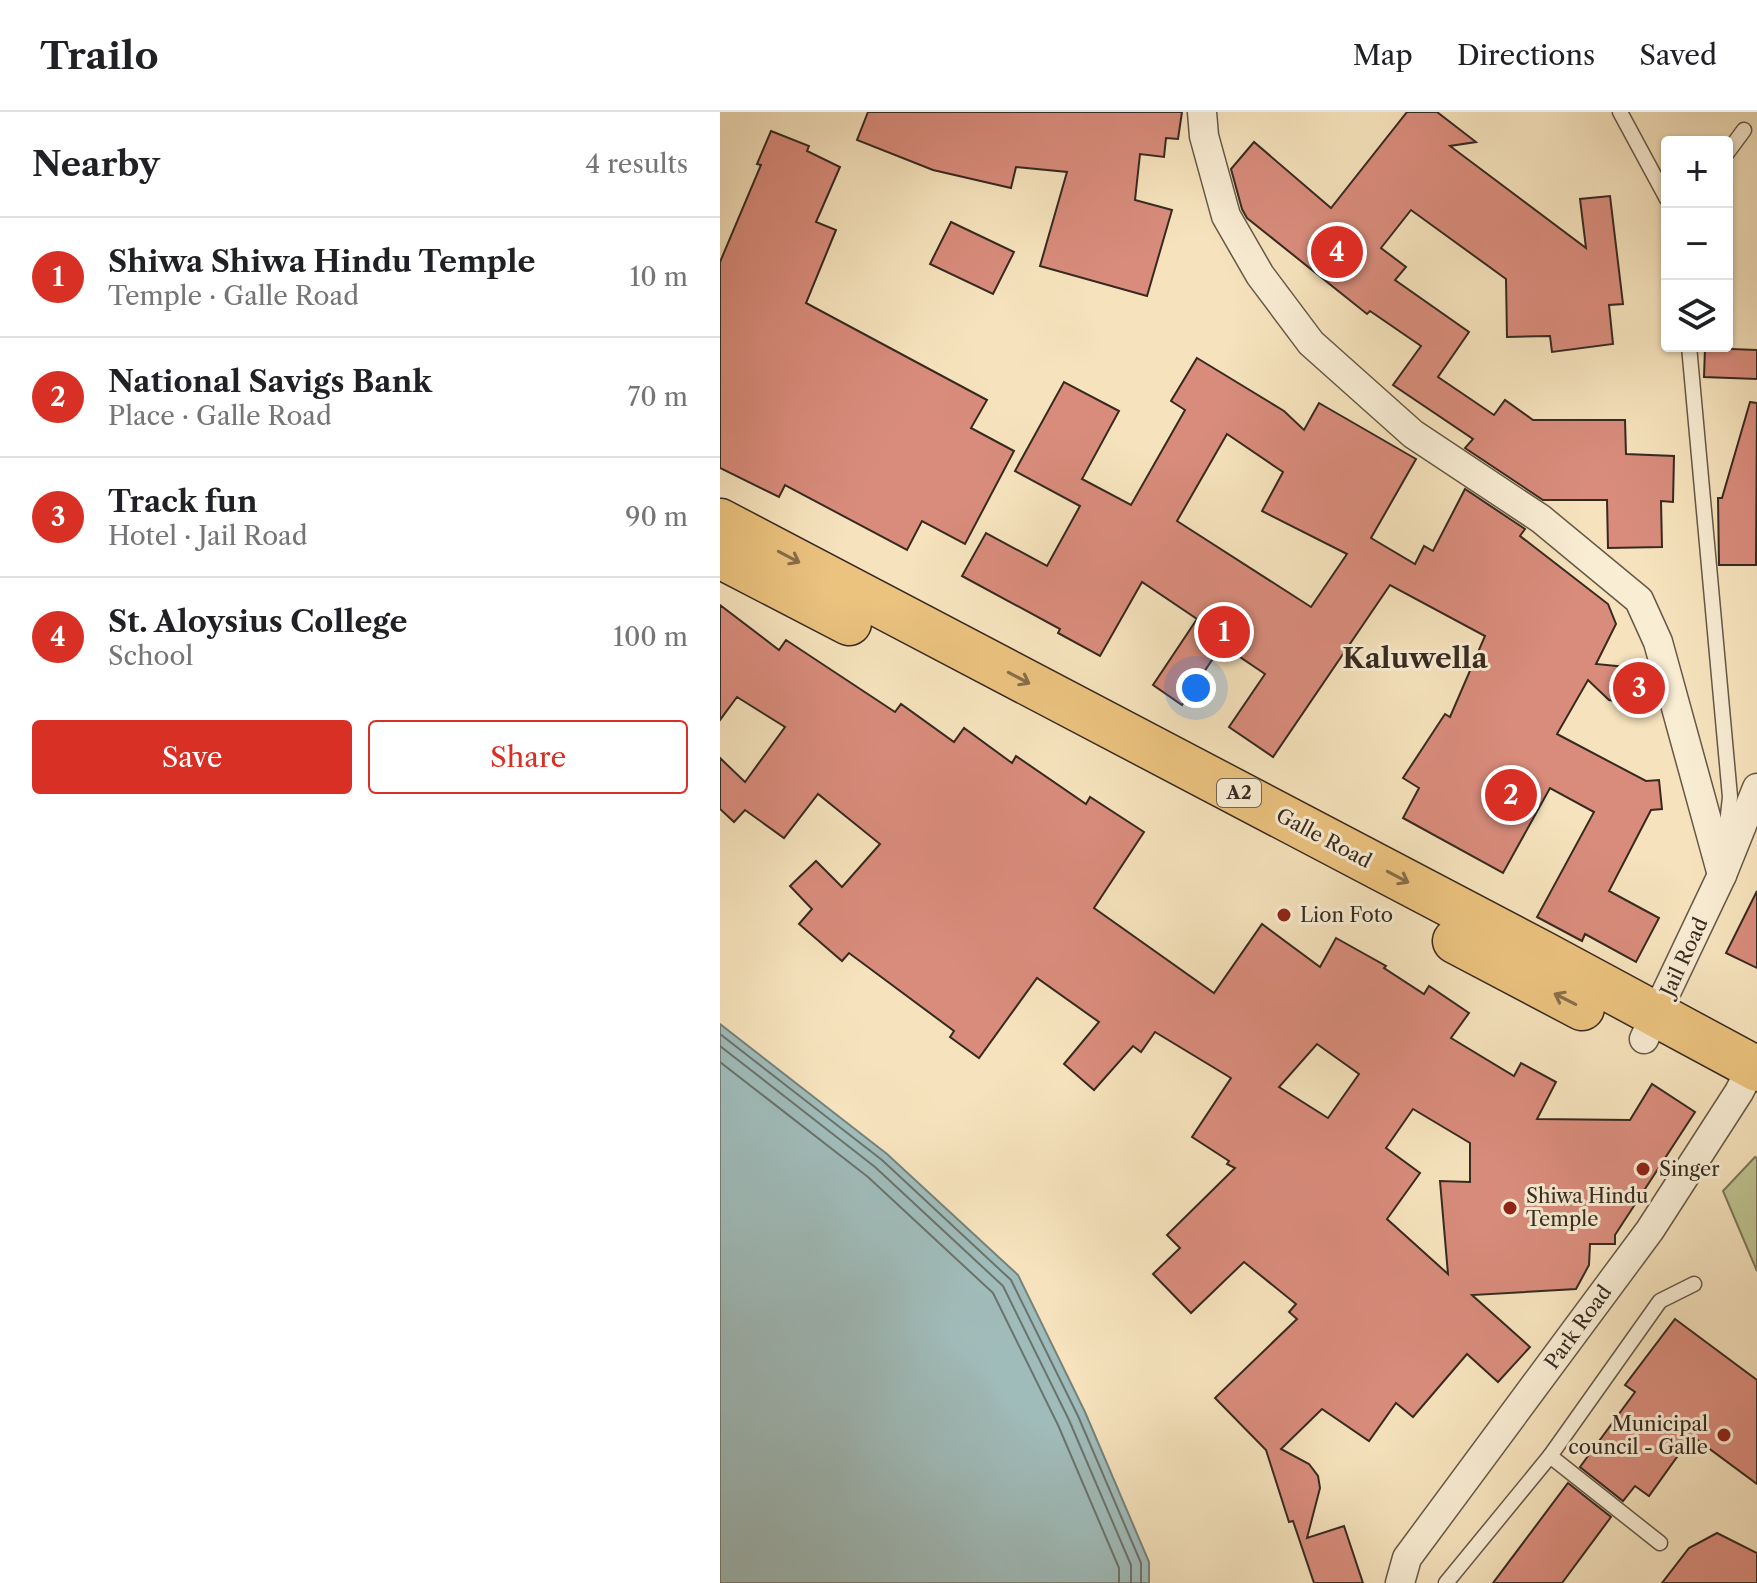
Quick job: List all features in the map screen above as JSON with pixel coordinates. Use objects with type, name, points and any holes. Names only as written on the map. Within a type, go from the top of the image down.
[{"type":"highway","name":"Galle Road","points":[[720,521],[1542,953],[1651,1028]]},
{"type":"highway","name":"Galle Road","points":[[720,556],[1651,1028],[1751,1082]]},
{"type":"street","points":[[1202,112],[1204,136],[1226,216],[1260,275],[1311,343],[1413,434],[1541,519],[1639,600],[1658,642],[1722,875]]},
{"type":"street","name":"Jail Road","points":[[1651,1028],[1722,875],[1757,788]]},
{"type":"street","name":"Park Road","points":[[1400,1583],[1407,1558],[1650,1230],[1751,1082]]},
{"type":"lane","points":[[1620,112],[1661,188]]},
{"type":"lane","points":[[1733,145],[1744,130]]},
{"type":"lane","points":[[1690,352],[1730,797],[1722,875]]},
{"type":"lane","points":[[1446,1583],[1550,1456],[1660,1301],[1694,1284]]},
{"type":"lane","points":[[1550,1456],[1660,1543]]},
{"type":"green space","points":[[1757,1158],[1757,1271],[1723,1191]]},
{"type":"water","points":[[720,1024],[887,1154],[1018,1275],[1085,1412],[1149,1562],[1149,1583],[720,1583]]},
{"type":"building","points":[[868,112],[1182,112],[1178,139],[1166,138],[1164,157],[1140,154],[1135,200],[1172,210],[1147,296],[1040,266],[1067,172],[1016,167],[1011,188],[933,170],[857,140]]},
{"type":"building","points":[[1407,112],[1437,112],[1476,142],[1450,146],[1586,248],[1580,199],[1610,196],[1623,304],[1609,305],[1613,344],[1552,352],[1550,336],[1507,337],[1506,279],[1411,210],[1381,248],[1406,267],[1395,280],[1469,332],[1438,377],[1494,415],[1505,400],[1533,420],[1625,420],[1626,454],[1674,456],[1673,502],[1661,501],[1662,547],[1608,548],[1607,500],[1543,500],[1465,448],[1473,439],[1393,385],[1421,346],[1370,311],[1367,314],[1247,218],[1231,169],[1254,142],[1331,208]]},
{"type":"building","points":[[771,131],[809,146],[807,151],[840,167],[816,222],[836,230],[806,303],[987,400],[971,428],[1014,451],[965,544],[922,521],[907,550],[785,485],[779,497],[720,468],[720,262],[761,165],[757,164]]},
{"type":"building","points":[[951,222],[1014,252],[993,294],[930,264]]},
{"type":"building","points":[[1757,350],[1757,379],[1704,377],[1705,352]]},
{"type":"building","points":[[1197,358],[1284,411],[1304,430],[1319,403],[1416,459],[1371,538],[1415,564],[1424,546],[1433,551],[1465,489],[1525,529],[1520,536],[1608,604],[1616,624],[1596,664],[1626,667],[1638,705],[1609,700],[1588,680],[1557,734],[1646,781],[1659,780],[1662,809],[1651,810],[1609,891],[1659,918],[1636,962],[1585,934],[1582,941],[1537,917],[1594,812],[1550,788],[1503,873],[1403,818],[1419,788],[1403,778],[1445,714],[1450,717],[1485,636],[1390,585],[1273,757],[1229,727],[1265,674],[1222,645],[1182,705],[1153,685],[1197,619],[1142,582],[1100,656],[1058,633],[1060,629],[962,576],[986,533],[1047,566],[1080,506],[1015,471],[1064,382],[1119,411],[1082,479],[1131,505],[1185,410],[1171,401]],"holes":[[[1227,434],[1283,472],[1262,511],[1347,554],[1311,607],[1177,521]]]},
{"type":"building","points":[[1750,402],[1757,403],[1756,565],[1719,565],[1718,498],[1722,498]]},
{"type":"building","points":[[720,605],[779,650],[786,640],[895,712],[901,704],[954,742],[964,728],[1012,763],[1016,756],[1086,804],[1090,797],[1144,832],[1094,908],[1214,993],[1262,924],[1320,967],[1336,938],[1386,966],[1384,968],[1424,994],[1429,986],[1469,1013],[1451,1038],[1514,1076],[1521,1063],[1556,1082],[1537,1119],[1630,1120],[1652,1084],[1695,1112],[1615,1235],[1615,1244],[1590,1244],[1589,1265],[1576,1289],[1472,1295],[1530,1347],[1498,1382],[1467,1354],[1413,1417],[1396,1403],[1369,1441],[1322,1409],[1281,1449],[1309,1464],[1318,1476],[1320,1488],[1307,1538],[1344,1526],[1363,1583],[1314,1583],[1293,1521],[1289,1522],[1266,1450],[1215,1398],[1297,1319],[1289,1312],[1296,1304],[1244,1262],[1191,1313],[1153,1274],[1180,1248],[1167,1235],[1235,1168],[1192,1137],[1231,1078],[1155,1032],[1141,1052],[1133,1046],[1094,1090],[1064,1064],[1099,1022],[1037,978],[979,1058],[950,1037],[954,1031],[849,953],[842,961],[799,924],[812,909],[790,886],[816,861],[842,887],[880,844],[818,794],[784,838],[745,810],[734,822],[720,809],[720,758],[745,782],[785,727],[737,697],[720,720]],"holes":[[[1317,1044],[1359,1074],[1328,1118],[1279,1087]],[[1413,1109],[1470,1143],[1470,1182],[1440,1181],[1448,1274],[1387,1219],[1420,1173],[1386,1148]]]},
{"type":"building","points":[[1757,891],[1757,968],[1726,953]]},
{"type":"building","name":"Municipal council - Galle","points":[[1675,1319],[1757,1380],[1757,1484],[1692,1436],[1649,1496],[1635,1486],[1623,1501],[1580,1467],[1635,1392],[1625,1385]]},
{"type":"building","points":[[1568,1483],[1611,1517],[1562,1583],[1493,1583]]},
{"type":"building","points":[[1717,1533],[1757,1553],[1757,1583],[1662,1583],[1689,1548]]},
{"type":"place","name":"St. Aloysius College","points":[[1337,252]]},
{"type":"place","name":"Shiwa Shiwa Hindu Temple","points":[[1224,632]]},
{"type":"place","name":"Track fun","points":[[1639,688]]},
{"type":"place","name":"National Savigs Bank","points":[[1511,795]]},
{"type":"place","name":"Lion Foto","points":[[1284,915]]},
{"type":"place","name":"Singer","points":[[1643,1169]]},
{"type":"place","name":"Shiwa Hindu Temple","points":[[1510,1208]]},
{"type":"place","name":"Municipal council - Galle","points":[[1724,1435]]},
{"type":"district","name":"Kaluwella","points":[[1415,658]]}]
